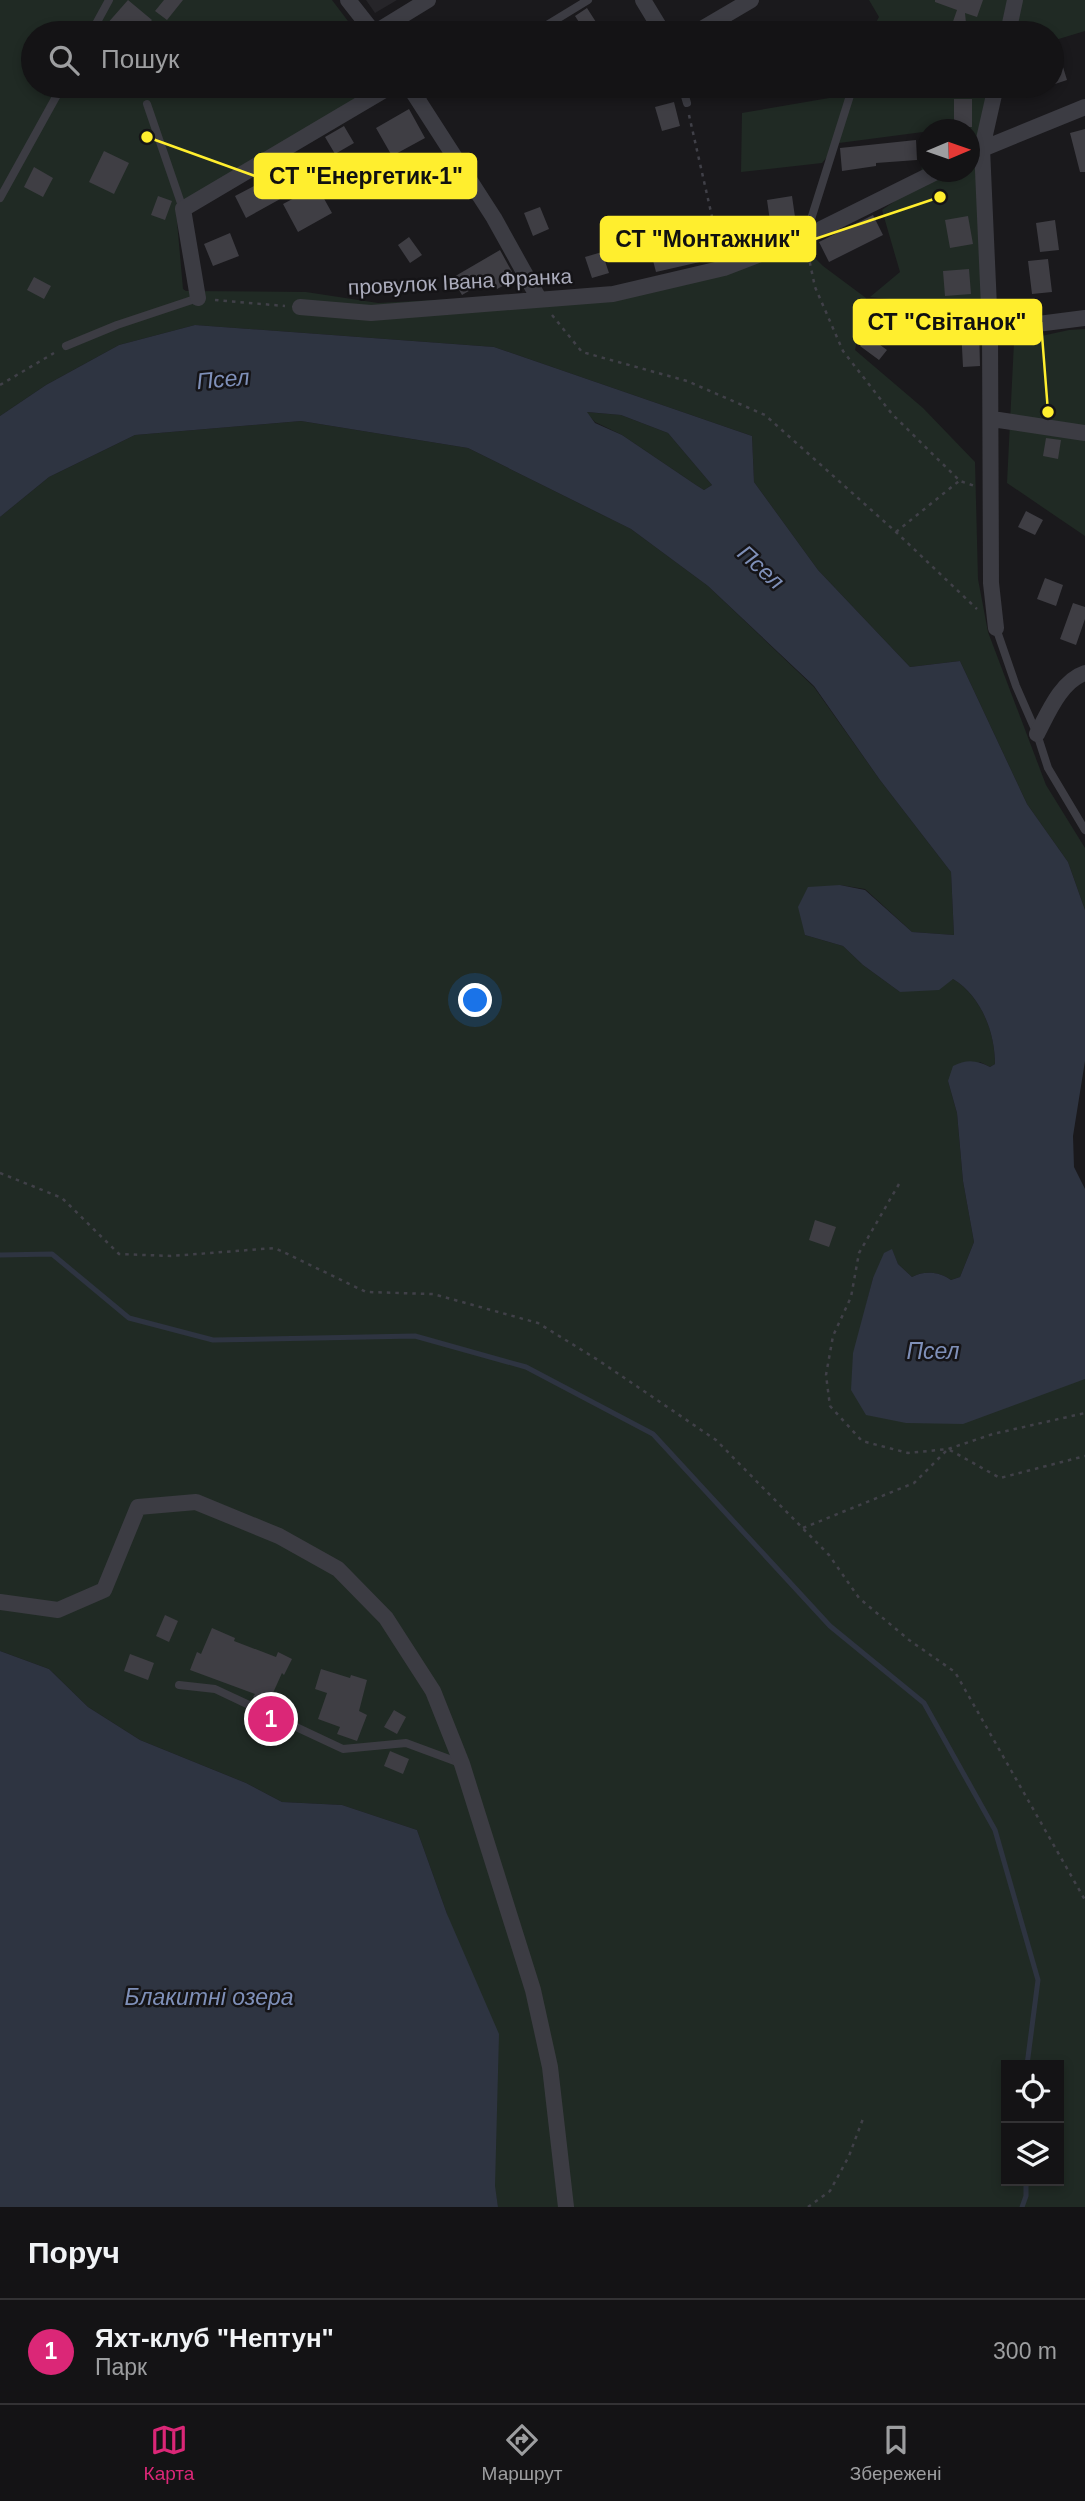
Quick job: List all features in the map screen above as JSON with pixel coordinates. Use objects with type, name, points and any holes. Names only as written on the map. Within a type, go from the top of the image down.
[{"type":"street","points":[[348,0],[365,21]]},
{"type":"street","points":[[394,21],[428,0]]},
{"type":"street","points":[[643,0],[656,21]]},
{"type":"street","points":[[715,21],[751,0]]},
{"type":"street","points":[[1010,21],[1015,0]]},
{"type":"street","points":[[198,298],[183,209],[371,98]]},
{"type":"street","points":[[417,98],[494,218],[539,299]]},
{"type":"street","points":[[980,138],[992,98]]},
{"type":"street","points":[[980,149],[1085,107]]},
{"type":"street","name":"провулок Івана Франка","points":[[300,307],[371,313],[612,294],[724,268],[805,237],[917,181]]},
{"type":"street","points":[[978,182],[990,330],[991,583],[996,628]]},
{"type":"street","points":[[990,330],[1085,318]]},
{"type":"street","points":[[992,419],[1085,433]]},
{"type":"street","points":[[1037,734],[1053,704],[1074,676],[1085,673]]},
{"type":"street","points":[[0,1602],[58,1610],[104,1590],[138,1507],[196,1502],[279,1536],[338,1569],[386,1618],[433,1691],[463,1764],[533,1990],[550,2067],[566,2207]]},
{"type":"lane","points":[[98,21],[109,0]]},
{"type":"lane","points":[[554,21],[588,0]]},
{"type":"lane","points":[[0,198],[55,98]]},
{"type":"lane","points":[[686,98],[687,103]]},
{"type":"lane","points":[[805,237],[849,98]]},
{"type":"lane","points":[[147,104],[183,209]]},
{"type":"lane","points":[[66,346],[117,325],[198,298]]},
{"type":"lane","points":[[996,628],[1048,768],[1085,830]]},
{"type":"lane","points":[[179,1685],[215,1689],[343,1749],[406,1743],[463,1764]]},
{"type":"path","points":[[687,103],[724,268]]},
{"type":"path","points":[[805,237],[815,287],[843,351],[892,414],[960,481],[990,490]]},
{"type":"path","points":[[198,298],[300,307]]},
{"type":"path","points":[[539,299],[582,352],[687,381],[765,415],[896,532],[976,609]]},
{"type":"path","points":[[0,385],[66,346]]},
{"type":"path","points":[[896,532],[960,481]]},
{"type":"path","points":[[0,1173],[62,1198],[119,1254],[171,1255],[275,1248],[366,1292],[433,1294],[538,1323],[598,1360],[716,1440],[829,1555],[859,1598],[909,1640],[954,1672],[1085,1900]]},
{"type":"path","points":[[900,1184],[859,1253],[851,1297],[833,1336],[826,1375],[830,1406],[862,1441],[908,1452],[948,1449],[993,1434],[1085,1413]]},
{"type":"path","points":[[803,1528],[914,1483],[948,1449]]},
{"type":"path","points":[[948,1449],[1000,1478],[1085,1457]]},
{"type":"path","points":[[808,2207],[830,2191],[849,2156],[864,2116]]},
{"type":"shaded area","points":[[0,0],[332,0],[348,21],[21,21],[21,98],[361,98],[176,210],[183,289],[186,291],[306,292],[378,303],[589,292],[731,259],[794,237],[823,266],[866,298],[855,350],[923,408],[975,462],[978,579],[988,632],[1046,785],[1085,848],[1085,910],[1068,862],[1027,804],[960,661],[910,667],[818,570],[754,482],[752,436],[494,347],[195,325],[119,345],[46,385],[0,416]]},
{"type":"shaded area","points":[[366,0],[397,0],[375,13]]},
{"type":"shaded area","points":[[869,0],[1085,0],[1085,31],[1064,37],[1064,21],[877,21],[879,17]]},
{"type":"shaded area","points":[[829,98],[988,98],[983,309],[870,297],[900,272],[882,210],[921,182],[980,182],[980,119],[917,119],[917,133],[839,143],[822,163],[741,172],[742,113]]},
{"type":"shaded area","points":[[1085,329],[1085,536],[1007,483],[1014,342]]},
{"type":"shaded area","points":[[586,412],[621,415],[668,433],[712,485],[704,490],[622,435],[595,422]]},
{"type":"shaded area","points":[[301,421],[468,448],[631,529],[708,586],[814,687],[880,780],[951,872],[954,935],[912,932],[865,889],[840,885],[805,935],[843,946],[863,965],[900,992],[953,979],[963,986],[979,1005],[989,1028],[994,1052],[995,1064],[990,1067],[980,1062],[948,1081],[957,1113],[963,1181],[974,1242],[960,1277],[951,1280],[942,1275],[927,1273],[912,1277],[898,1264],[892,1250],[873,1278],[865,1310],[1077,1380],[1085,1379],[1085,2207],[498,2207],[447,1914],[417,1830],[342,1805],[282,1802],[246,1783],[140,1740],[88,1707],[49,1669],[0,1651],[0,517],[49,477],[135,435]]},
{"type":"water","name":"Псел","points":[[195,325],[494,347],[752,436],[754,482],[818,570],[910,667],[960,661],[1027,804],[1068,862],[1085,910],[1085,1061],[1073,1136],[1074,1167],[1085,1189],[1085,1379],[963,1424],[906,1423],[866,1415],[851,1390],[853,1353],[873,1278],[884,1253],[892,1249],[898,1264],[912,1277],[932,1273],[951,1280],[960,1277],[974,1242],[963,1181],[957,1113],[948,1081],[953,1066],[962,1062],[972,1061],[990,1067],[995,1064],[989,1028],[979,1005],[963,986],[953,979],[939,990],[900,992],[863,965],[843,946],[805,935],[798,907],[808,887],[840,885],[865,890],[912,932],[954,935],[951,872],[880,780],[814,686],[708,586],[631,529],[468,448],[301,421],[135,435],[49,477],[0,517],[0,416],[46,385],[119,345]],"holes":[[[587,412],[621,415],[668,433],[712,485],[704,490],[622,435],[595,423]]]},
{"type":"water","name":"Блакитні озера","points":[[0,1651],[49,1669],[88,1707],[140,1740],[246,1783],[282,1802],[342,1805],[417,1830],[447,1914],[499,2034],[495,2186],[498,2207],[0,2207]]},
{"type":"building","points":[[128,0],[152,20],[151,21],[110,21]]},
{"type":"building","points":[[164,0],[183,0],[167,20],[155,11]]},
{"type":"building","points":[[983,0],[977,17],[965,13],[966,21],[953,21],[957,10],[935,2]]},
{"type":"building","points":[[587,8],[595,21],[578,21],[575,16]]},
{"type":"building","points":[[954,99],[972,99],[972,119],[954,119]]},
{"type":"building","points":[[674,102],[680,126],[662,131],[655,107]]},
{"type":"building","points":[[409,109],[425,138],[392,156],[376,128]]},
{"type":"building","points":[[344,126],[354,143],[335,154],[325,137]]},
{"type":"building","points":[[1085,129],[1085,172],[1080,172],[1070,133]]},
{"type":"building","points":[[916,140],[917,160],[876,163],[876,166],[842,171],[840,148]]},
{"type":"building","points":[[104,151],[129,163],[114,194],[89,182]]},
{"type":"building","points":[[34,167],[53,178],[43,197],[24,187]]},
{"type":"building","points":[[271,177],[282,198],[246,218],[235,196]]},
{"type":"building","points":[[317,186],[332,213],[298,232],[283,204]]},
{"type":"building","points":[[158,196],[172,201],[165,220],[151,215]]},
{"type":"building","points":[[792,196],[796,224],[771,228],[767,200]]},
{"type":"building","points":[[540,207],[549,229],[533,236],[524,213]]},
{"type":"building","points":[[873,215],[883,235],[829,262],[819,242]]},
{"type":"building","points":[[968,216],[973,244],[950,248],[945,220]]},
{"type":"building","points":[[1055,220],[1059,250],[1040,252],[1036,223]]},
{"type":"building","points":[[230,233],[239,256],[213,266],[204,244]]},
{"type":"building","points":[[409,237],[422,255],[410,263],[398,245]]},
{"type":"building","points":[[706,238],[713,259],[656,272],[649,245],[668,240],[670,249]]},
{"type":"building","points":[[500,250],[516,279],[497,289],[491,278],[462,295],[452,278]]},
{"type":"building","points":[[602,252],[609,273],[592,278],[585,257]]},
{"type":"building","points":[[1048,259],[1052,292],[1032,294],[1028,261]]},
{"type":"building","points":[[969,269],[971,294],[945,296],[943,271]]},
{"type":"building","points":[[34,277],[51,286],[44,299],[27,290]]},
{"type":"building","points":[[979,327],[980,366],[963,367],[961,328]]},
{"type":"building","points":[[868,336],[887,350],[879,360],[860,346]]},
{"type":"building","points":[[1046,438],[1061,440],[1058,459],[1043,456]]},
{"type":"building","points":[[1026,511],[1043,520],[1035,535],[1018,527]]},
{"type":"building","points":[[1045,578],[1063,585],[1056,606],[1037,599]]},
{"type":"building","points":[[1073,603],[1085,607],[1085,619],[1076,645],[1060,639]]},
{"type":"building","points":[[815,1220],[836,1227],[829,1247],[809,1240]]},
{"type":"building","points":[[165,1615],[178,1621],[169,1642],[156,1636]]},
{"type":"building","points":[[212,1628],[235,1638],[234,1641],[276,1657],[278,1652],[292,1659],[284,1675],[282,1673],[268,1704],[253,1697],[255,1694],[190,1670],[197,1652],[201,1654]]},
{"type":"building","points":[[130,1654],[154,1663],[148,1680],[124,1671]]},
{"type":"building","points":[[321,1669],[367,1680],[359,1711],[367,1715],[357,1741],[337,1734],[340,1727],[318,1719],[327,1693],[315,1689]]},
{"type":"building","points":[[394,1710],[406,1717],[397,1734],[384,1727]]},
{"type":"building","points":[[390,1751],[409,1759],[403,1774],[384,1766]]},
{"type":"waterway","points":[[0,1255],[52,1254],[129,1318],[213,1340],[415,1336],[526,1367],[653,1434],[830,1626],[924,1703],[995,1830],[1038,1980],[1028,2060]]},
{"type":"waterway","points":[[1022,2207],[1026,2186]]},
{"type":"place","name":"СТ \"Енергетик-1\"","points":[[147,137]]},
{"type":"place","name":"СТ \"Монтажник\"","points":[[940,197]]},
{"type":"place","name":"СТ \"Світанок\"","points":[[1048,412]]},
{"type":"place","name":"Яхт-клуб \"Нептун\"","points":[[271,1719]]}]
